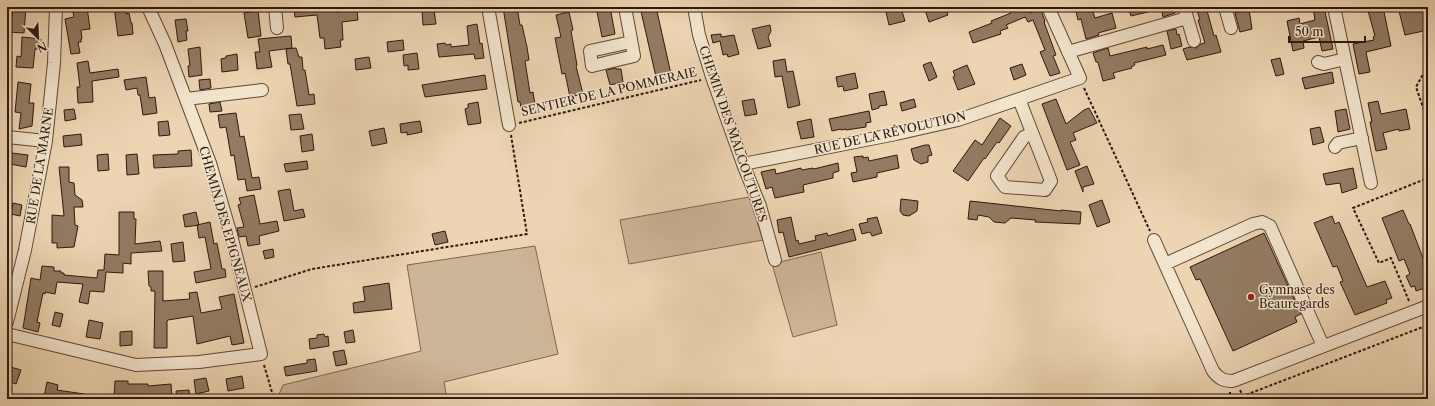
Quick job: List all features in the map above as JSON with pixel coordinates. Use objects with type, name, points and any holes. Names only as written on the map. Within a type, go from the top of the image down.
[{"type":"street","name":"RUE DE LA MARNE","points":[[7,322],[25,250],[46,141],[54,63],[56,7]]},
{"type":"street","name":"CHEMIN DES EPIGNEAUX","points":[[148,7],[165,44],[210,164],[261,354]]},
{"type":"street","points":[[275,7],[276,28]]},
{"type":"street","points":[[488,7],[509,125]]},
{"type":"street","points":[[625,7],[631,42]]},
{"type":"street","name":"CHEMIN DES MALCOUTURES","points":[[694,7],[699,35],[712,77],[743,164],[760,206],[775,260]]},
{"type":"street","points":[[1048,7],[1080,78]]},
{"type":"street","points":[[1225,7],[1231,28]]},
{"type":"street","points":[[1334,7],[1372,183]]},
{"type":"street","points":[[1068,52],[1186,12],[1194,41]]},
{"type":"street","points":[[1318,62],[1324,64],[1345,59]]},
{"type":"street","name":"RUE DE LA RÉVOLUTION","points":[[743,164],[896,134],[958,120],[1080,78]]},
{"type":"street","points":[[186,99],[262,90]]},
{"type":"street","points":[[1019,99],[1051,181],[1044,190],[1005,187],[997,176],[1024,137],[1032,133]]},
{"type":"street","points":[[7,137],[46,141]]},
{"type":"street","points":[[1335,147],[1338,143],[1362,138]]},
{"type":"street","points":[[1165,264],[1253,224],[1262,222],[1270,226],[1322,346]]},
{"type":"street","points":[[1154,240],[1213,371],[1218,378],[1227,381],[1236,380],[1428,306]]},
{"type":"street","points":[[7,334],[136,365],[199,362],[261,354]]},
{"type":"path","points":[[1428,74],[1422,76],[1416,87],[1425,113],[1425,138],[1428,149]]},
{"type":"path","name":"SENTIER DE LA POMMERAIE","points":[[509,125],[712,77]]},
{"type":"path","points":[[1080,78],[1154,240]]},
{"type":"path","points":[[245,291],[312,268],[527,234],[509,125]]},
{"type":"path","points":[[1409,302],[1391,258],[1379,263],[1353,208],[1428,178]]},
{"type":"path","points":[[1236,380],[1243,396],[1428,325]]},
{"type":"path","points":[[261,354],[274,399]]},
{"type":"shaded area","points":[[749,197],[763,240],[629,264],[620,220]]},
{"type":"shaded area","points":[[535,246],[558,354],[444,382],[447,399],[277,399],[283,385],[421,351],[407,265]]},
{"type":"shaded area","points":[[821,252],[837,325],[793,337],[772,264]]},
{"type":"building","points":[[13,7],[26,7],[24,33],[9,32],[10,17],[12,17]]},
{"type":"building","points":[[72,7],[87,7],[90,29],[81,30],[82,39],[81,42],[78,42],[80,53],[71,54],[65,19],[74,17]]},
{"type":"building","points":[[114,7],[125,7],[126,14],[129,13],[132,23],[133,34],[118,36]]},
{"type":"building","points":[[307,7],[336,7],[336,12],[357,10],[358,20],[342,22],[343,40],[340,40],[341,47],[325,49],[324,38],[320,38],[317,15],[295,17],[294,9]]},
{"type":"building","points":[[503,7],[517,7],[529,60],[525,61],[530,93],[533,92],[535,105],[521,107],[520,102],[518,102]]},
{"type":"building","points":[[596,7],[610,7],[615,34],[602,37]]},
{"type":"building","points":[[640,7],[656,7],[671,74],[656,77]]},
{"type":"building","points":[[924,7],[945,7],[948,15],[929,22]]},
{"type":"building","points":[[1014,7],[1028,7],[1030,13],[1040,8],[1056,55],[1053,56],[1060,73],[1050,76],[1040,52],[1045,50],[1033,20],[1028,22],[1025,17],[1006,25],[1008,28],[1000,31],[1001,34],[973,43],[969,32],[992,23],[991,21],[1011,13],[1009,9]]},
{"type":"building","points":[[1075,7],[1087,7],[1088,10],[1092,9],[1095,18],[1112,13],[1116,28],[1098,33],[1099,35],[1086,39],[1081,19],[1078,20]]},
{"type":"building","points":[[1128,7],[1155,7],[1156,10],[1131,16]]},
{"type":"building","points":[[1161,7],[1174,7],[1175,13],[1163,17]]},
{"type":"building","points":[[1196,7],[1206,7],[1214,36],[1216,35],[1221,52],[1187,60],[1183,49],[1190,47],[1196,48],[1205,43],[1198,20],[1200,20]]},
{"type":"building","points":[[1313,7],[1324,7],[1333,49],[1322,51],[1319,37],[1303,41],[1304,48],[1293,51],[1287,21],[1299,18],[1300,24],[1315,20]]},
{"type":"building","points":[[1367,7],[1383,7],[1391,46],[1366,52],[1370,72],[1359,74],[1353,44],[1374,40],[1373,37],[1375,36]]},
{"type":"building","points":[[1428,7],[1428,30],[1405,35],[1399,11]]},
{"type":"building","points":[[901,8],[905,21],[889,25],[886,12]]},
{"type":"building","points":[[1249,9],[1252,29],[1240,32],[1235,13]]},
{"type":"building","points":[[434,10],[436,24],[423,25],[422,11]]},
{"type":"building","points":[[258,11],[261,36],[248,38],[244,13]]},
{"type":"building","points":[[569,12],[573,30],[571,31],[576,66],[583,94],[570,97],[565,73],[562,74],[555,38],[561,37],[556,15]]},
{"type":"building","points":[[186,19],[188,31],[186,31],[187,40],[178,42],[175,20]]},
{"type":"building","points":[[477,24],[484,58],[475,59],[474,54],[439,57],[437,44],[451,44],[451,47],[469,45],[467,26]]},
{"type":"building","points":[[770,25],[771,31],[768,37],[771,46],[758,49],[752,29]]},
{"type":"building","points":[[1176,29],[1182,46],[1171,49],[1167,31]]},
{"type":"building","points":[[721,34],[721,37],[734,35],[739,54],[728,57],[727,54],[723,55],[720,41],[713,43],[711,35]]},
{"type":"building","points":[[291,36],[292,48],[269,51],[272,67],[257,69],[255,52],[260,52],[258,39]]},
{"type":"building","points":[[22,37],[41,39],[40,49],[35,49],[33,68],[16,67],[17,56],[21,57]]},
{"type":"building","points":[[403,40],[404,50],[388,52],[387,42]]},
{"type":"building","points":[[1163,45],[1166,55],[1134,63],[1135,65],[1131,67],[1132,68],[1113,73],[1115,78],[1103,81],[1098,62],[1096,62],[1093,53],[1108,48],[1110,56],[1147,47],[1147,49]]},
{"type":"building","points":[[200,47],[202,75],[189,77],[188,66],[190,66],[188,49]]},
{"type":"building","points":[[296,48],[299,57],[302,57],[303,70],[305,70],[309,95],[314,94],[315,104],[297,106],[286,49]]},
{"type":"building","points":[[417,53],[419,69],[408,70],[408,65],[404,66],[403,55]]},
{"type":"building","points":[[237,54],[238,70],[222,72],[221,59],[226,58],[226,56]]},
{"type":"building","points":[[369,57],[371,68],[356,70],[355,59]]},
{"type":"building","points":[[1280,58],[1284,74],[1276,76],[1271,60]]},
{"type":"building","points":[[785,59],[787,72],[793,71],[800,105],[788,108],[782,76],[775,77],[773,61]]},
{"type":"building","points":[[88,61],[90,73],[118,69],[119,77],[92,81],[93,102],[78,103],[77,87],[80,87],[77,63]]},
{"type":"building","points":[[931,62],[937,77],[929,81],[923,65]]},
{"type":"building","points":[[1022,64],[1026,75],[1014,80],[1010,68]]},
{"type":"building","points":[[967,65],[975,84],[958,90],[953,77],[955,76],[953,71]]},
{"type":"building","points":[[616,68],[621,69],[623,82],[610,85],[606,70]]},
{"type":"building","points":[[1332,72],[1334,83],[1305,89],[1302,78]]},
{"type":"building","points":[[855,73],[858,88],[844,91],[843,86],[838,87],[836,77]]},
{"type":"building","points":[[485,75],[487,89],[425,97],[422,85]]},
{"type":"building","points":[[146,77],[149,98],[155,97],[157,113],[143,115],[140,95],[138,95],[137,88],[126,90],[124,80]]},
{"type":"building","points":[[210,79],[211,88],[200,90],[199,80]]},
{"type":"building","points":[[18,82],[31,84],[29,103],[34,103],[32,126],[19,129],[21,113],[15,112]]},
{"type":"building","points":[[884,91],[887,105],[879,106],[879,108],[872,110],[869,94]]},
{"type":"building","points":[[754,99],[757,114],[745,116],[742,101]]},
{"type":"building","points":[[914,99],[916,107],[902,111],[900,103]]},
{"type":"building","points":[[1056,99],[1066,124],[1084,110],[1089,108],[1097,123],[1073,133],[1076,140],[1070,142],[1080,165],[1067,170],[1042,104]]},
{"type":"building","points":[[1378,101],[1381,114],[1406,109],[1410,129],[1399,131],[1399,129],[1383,133],[1387,149],[1376,151],[1368,103]]},
{"type":"building","points":[[220,102],[222,111],[210,112],[209,104]]},
{"type":"building","points":[[478,102],[481,123],[468,125],[465,109],[468,108],[468,104]]},
{"type":"building","points":[[74,109],[76,119],[65,121],[64,110]]},
{"type":"building","points":[[1346,109],[1350,129],[1338,132],[1335,111]]},
{"type":"building","points":[[869,111],[871,122],[866,123],[866,127],[832,131],[829,119]]},
{"type":"building","points":[[236,113],[240,137],[244,136],[252,178],[259,177],[261,189],[247,191],[245,179],[238,180],[234,155],[231,156],[226,127],[220,128],[218,115]]},
{"type":"building","points":[[301,114],[304,129],[291,130],[289,115]]},
{"type":"building","points":[[1000,118],[1011,126],[999,143],[997,142],[985,159],[984,158],[968,181],[953,171],[975,140],[982,145]]},
{"type":"building","points":[[811,119],[814,137],[801,139],[797,122]]},
{"type":"building","points":[[168,121],[170,135],[159,136],[158,122]]},
{"type":"building","points":[[420,121],[422,132],[407,135],[407,132],[401,133],[400,124]]},
{"type":"building","points":[[1320,127],[1324,142],[1313,145],[1310,129]]},
{"type":"building","points":[[384,128],[387,143],[372,146],[369,131]]},
{"type":"building","points":[[81,134],[82,145],[64,147],[63,136]]},
{"type":"building","points":[[312,134],[314,150],[302,152],[300,136]]},
{"type":"building","points":[[929,145],[932,155],[928,156],[928,162],[921,164],[914,160],[911,149]]},
{"type":"building","points":[[191,150],[192,166],[154,168],[153,155],[178,154],[178,151]]},
{"type":"building","points":[[12,153],[28,155],[26,167],[10,164]]},
{"type":"building","points":[[108,154],[109,170],[98,171],[97,155]]},
{"type":"building","points":[[137,154],[139,174],[127,175],[126,155]]},
{"type":"building","points":[[897,155],[899,168],[877,173],[877,177],[853,182],[851,173],[857,172],[854,157],[868,157],[869,161]]},
{"type":"building","points":[[307,161],[308,169],[286,172],[284,164]]},
{"type":"building","points":[[838,163],[839,171],[833,173],[833,178],[803,185],[804,192],[775,198],[772,187],[766,189],[761,172],[775,169],[776,174],[801,168],[802,170],[814,169]]},
{"type":"building","points":[[1087,166],[1094,184],[1083,187],[1083,192],[1075,171]]},
{"type":"building","points":[[59,167],[69,167],[69,182],[74,183],[75,195],[82,200],[83,207],[74,207],[75,225],[78,226],[74,247],[57,248],[57,243],[52,243],[52,215],[64,216]]},
{"type":"building","points":[[1353,168],[1357,188],[1342,193],[1340,183],[1326,185],[1323,174]]},
{"type":"building","points":[[290,189],[294,211],[303,209],[305,217],[284,221],[278,191]]},
{"type":"building","points":[[254,195],[260,224],[277,221],[279,231],[259,236],[260,244],[248,246],[246,236],[239,237],[237,228],[244,227],[238,205],[241,204],[239,198]]},
{"type":"building","points":[[901,199],[918,201],[917,211],[909,216],[903,215],[900,211]]},
{"type":"building","points":[[1102,200],[1110,222],[1097,227],[1089,205]]},
{"type":"building","points":[[970,201],[1081,212],[1080,224],[1035,222],[1036,220],[1011,218],[1005,223],[994,222],[989,217],[978,215],[977,220],[968,219]]},
{"type":"building","points":[[13,203],[22,205],[20,216],[11,214]]},
{"type":"building","points":[[1403,210],[1426,266],[1428,265],[1428,287],[1416,291],[1415,286],[1411,287],[1406,276],[1410,274],[1404,259],[1399,261],[1382,218]]},
{"type":"building","points":[[119,212],[134,212],[134,219],[136,219],[135,244],[160,241],[162,251],[131,253],[131,264],[123,263],[123,273],[106,272],[104,292],[90,291],[88,304],[79,302],[83,284],[57,282],[55,294],[43,293],[37,322],[40,323],[38,332],[23,328],[31,278],[40,280],[42,266],[54,267],[54,271],[61,271],[64,275],[97,278],[98,270],[104,270],[105,254],[119,255]]},
{"type":"building","points":[[196,212],[199,225],[185,227],[183,215]]},
{"type":"building","points":[[1332,216],[1335,224],[1339,222],[1367,287],[1385,281],[1392,298],[1386,300],[1387,303],[1355,315],[1340,282],[1343,281],[1337,266],[1333,267],[1314,223]]},
{"type":"building","points":[[791,217],[796,241],[798,240],[799,244],[816,240],[815,236],[827,233],[828,236],[853,229],[856,240],[789,257],[783,232],[779,233],[777,220]]},
{"type":"building","points":[[877,217],[882,233],[872,236],[870,232],[862,234],[859,224],[868,222],[867,219]]},
{"type":"building","points":[[210,222],[214,244],[217,243],[222,269],[225,269],[226,277],[196,283],[194,272],[211,269],[205,237],[199,238],[197,225]]},
{"type":"building","points":[[445,231],[448,242],[435,245],[432,234]]},
{"type":"building","name":"Gymnase des Beauregards","points":[[1264,233],[1301,314],[1295,317],[1297,322],[1233,351],[1200,279],[1196,280],[1190,267]]},
{"type":"building","points":[[183,242],[185,261],[173,262],[171,244]]},
{"type":"building","points":[[273,249],[274,257],[265,259],[263,251]]},
{"type":"building","points":[[148,271],[163,271],[163,301],[190,299],[189,293],[197,292],[201,313],[222,309],[219,297],[234,294],[244,343],[232,345],[230,336],[197,344],[193,316],[168,320],[167,348],[154,348],[155,291],[151,291],[151,287],[149,286]]},
{"type":"building","points":[[389,283],[392,309],[354,313],[353,303],[365,301],[363,287]]},
{"type":"building","points":[[55,312],[63,314],[60,327],[52,325]]},
{"type":"building","points":[[89,320],[103,323],[100,339],[86,337]]},
{"type":"building","points":[[353,330],[355,342],[346,343],[344,332]]},
{"type":"building","points":[[132,331],[132,345],[120,346],[120,332]]},
{"type":"building","points":[[324,334],[325,337],[328,336],[329,346],[310,349],[309,339],[317,338],[317,335]]},
{"type":"building","points":[[344,350],[347,364],[336,366],[333,352]]},
{"type":"building","points":[[315,359],[317,371],[286,376],[284,367],[307,363],[307,360]]},
{"type":"building","points":[[7,366],[21,370],[16,384],[7,381]]},
{"type":"building","points":[[242,376],[244,388],[228,391],[226,379]]},
{"type":"building","points":[[206,378],[209,391],[196,394],[194,380]]},
{"type":"building","points":[[115,381],[128,381],[128,384],[148,384],[148,386],[171,384],[172,398],[114,398]]},
{"type":"building","points":[[47,382],[58,385],[57,390],[84,394],[84,399],[52,399],[44,397]]},
{"type":"building","points":[[189,390],[190,399],[177,399],[176,391]]},
{"type":"place","name":"Gymnase des Beauregards","points":[[1251,297]]}]
